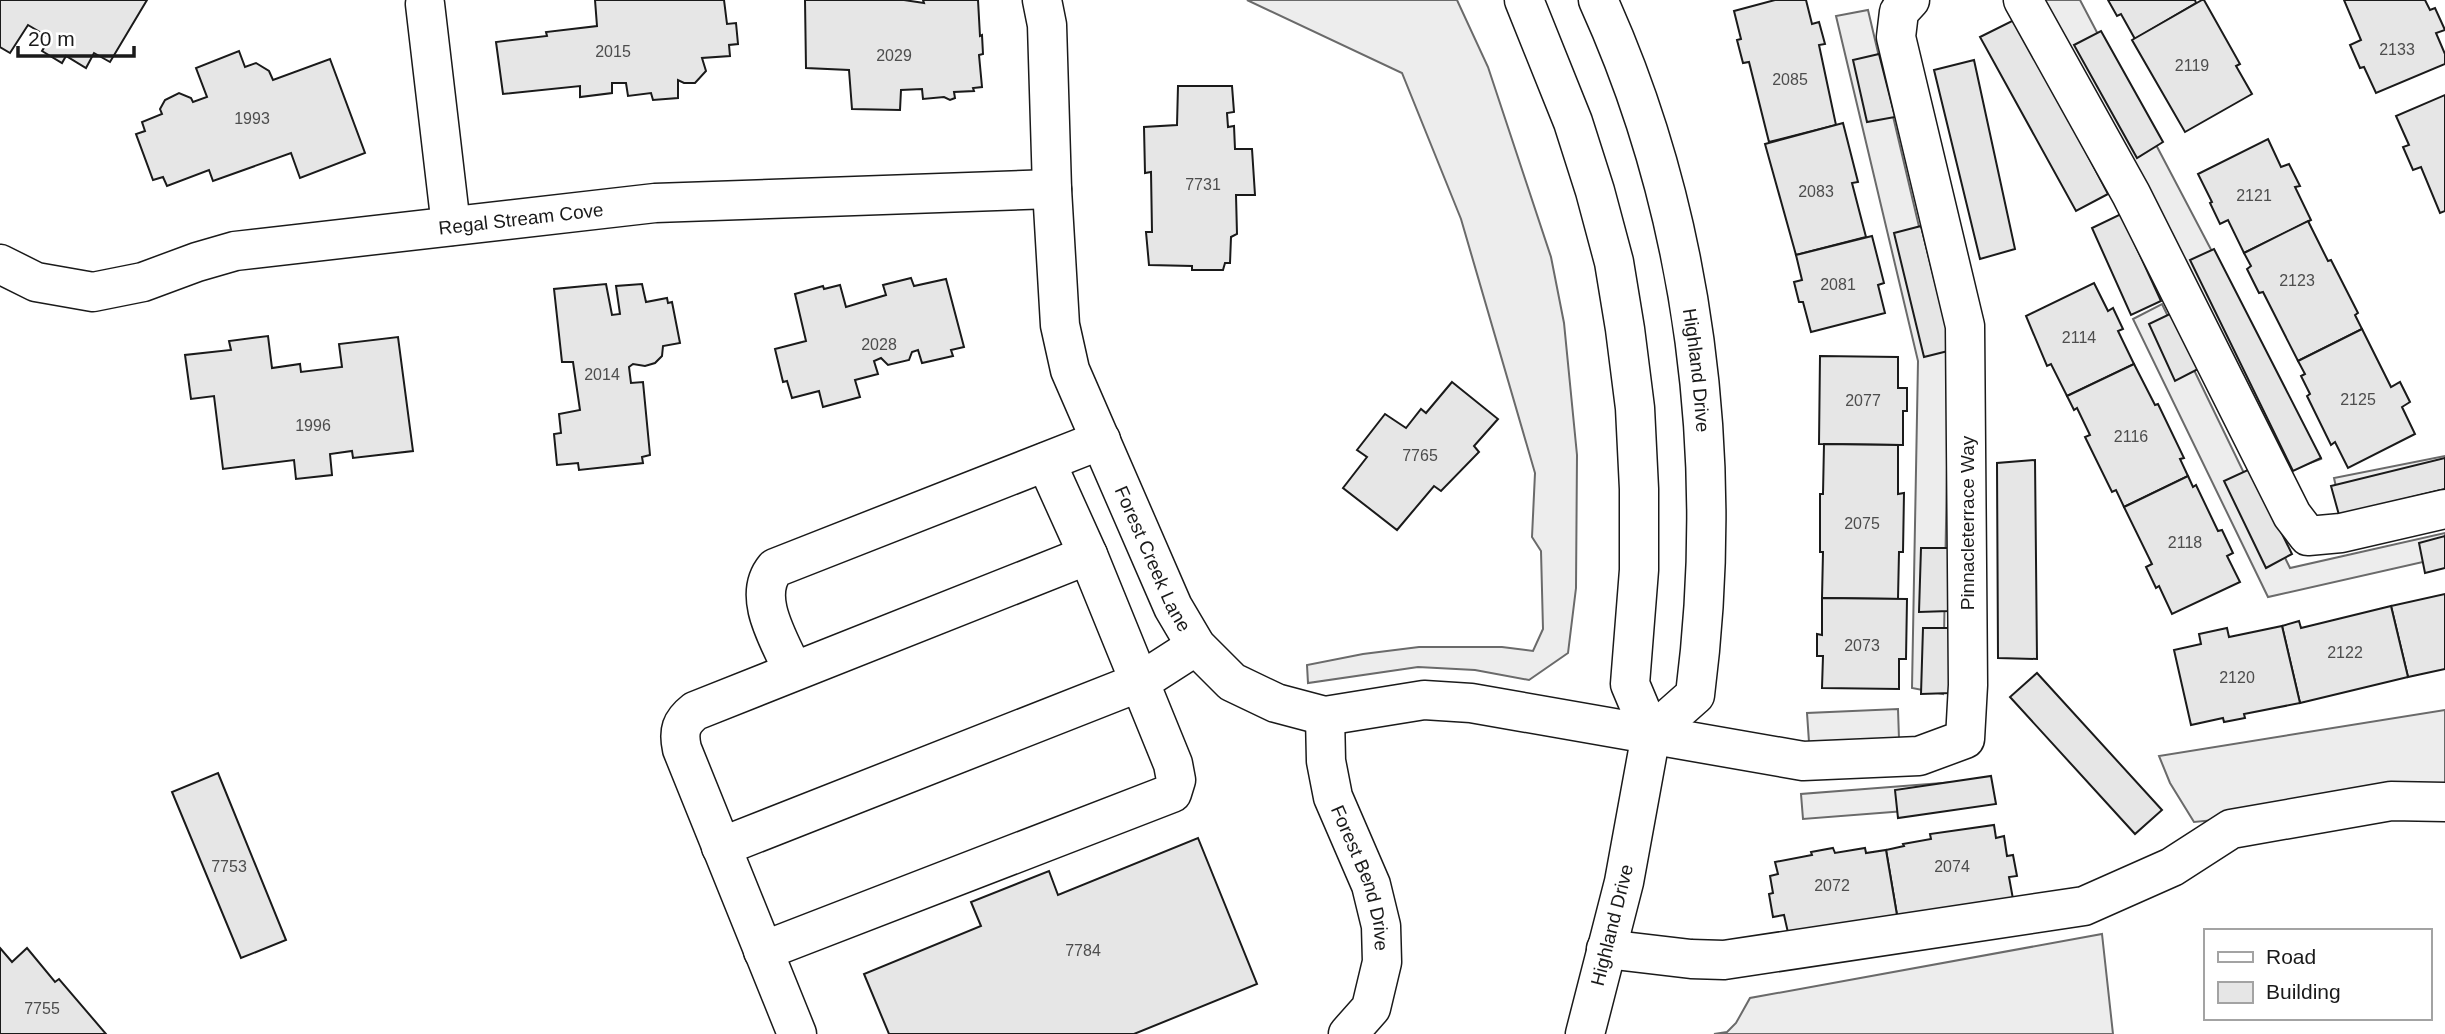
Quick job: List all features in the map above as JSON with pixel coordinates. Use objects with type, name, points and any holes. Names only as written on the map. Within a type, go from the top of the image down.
[{"type":"street","name":"Forest Creek Lane","points":[[1042,0],[1047,25],[1052,190],[1060,325],[1070,370],[1173,607],[1196,646],[1231,682],[1276,703],[1325,716],[1424,700],[1471,703],[1651,733]]},
{"type":"street","points":[[1524,0],[1573,122],[1614,262],[1635,408],[1639,489],[1639,570],[1630,684],[1651,733]]},
{"type":"street","name":"Highland Drive","points":[[1585,1034],[1624,883],[1651,733],[1695,695],[1704,626],[1707,542],[1706,457],[1699,367],[1687,288],[1665,189],[1641,107],[1598,0]]},
{"type":"street","name":"Pinnacleterrace Way","points":[[1651,733],[1803,761],[1919,756],[1965,739],[1968,685],[1965,326],[1896,37],[1899,12],[1910,0]]},
{"type":"street","points":[[2023,0],[2131,194],[2292,515],[2308,536],[2341,533],[2445,509]]},
{"type":"street","points":[[425,4],[451,226]]},
{"type":"street","name":"Regal Stream Cove","points":[[0,264],[36,282],[93,292],[143,282],[235,251],[656,203],[1052,190]]},
{"type":"street","points":[[793,671],[766,605],[766,578],[775,568],[1101,440]]},
{"type":"street","points":[[763,951],[1172,793],[1177,780],[1173,764],[1088,555],[1046,462]]},
{"type":"street","points":[[797,1034],[682,749],[680,727],[695,710],[1088,555]]},
{"type":"street","points":[[721,847],[1140,682],[1196,646]]},
{"type":"street","name":"Forest Bend Drive","points":[[1325,716],[1326,761],[1333,797],[1371,885],[1381,926],[1382,961],[1371,1008],[1348,1034]]},
{"type":"street","points":[[1606,949],[1724,960],[2084,906],[2172,867],[2231,829],[2391,802],[2445,802]]},
{"type":"shaded area","points":[[1247,0],[1457,0],[1488,67],[1551,257],[1564,323],[1577,455],[1576,588],[1568,653],[1529,680],[1475,670],[1418,667],[1308,683],[1307,665],[1363,654],[1419,647],[1502,647],[1533,651],[1543,629],[1541,551],[1532,537],[1535,473],[1461,219],[1402,73]]},
{"type":"shaded area","points":[[2044,0],[2080,0],[2321,459],[2288,471]]},
{"type":"shaded area","points":[[1868,10],[1949,354],[1943,694],[1912,688],[1918,361],[1836,16]]},
{"type":"shaded area","points":[[2162,304],[2290,568],[2445,533],[2445,557],[2268,597],[2133,319]]},
{"type":"shaded area","points":[[2445,456],[2445,484],[2340,505],[2334,478]]},
{"type":"shaded area","points":[[1898,709],[1899,739],[1809,742],[1807,713]]},
{"type":"shaded area","points":[[2445,710],[2445,798],[2194,822],[2170,783],[2159,756]]},
{"type":"shaded area","points":[[1980,780],[1982,805],[1803,819],[1801,794]]},
{"type":"shaded area","points":[[2102,934],[2113,1034],[1714,1034],[1727,1032],[1736,1023],[1750,998]]},
{"type":"building","points":[[0,0],[147,0],[110,62],[94,53],[86,68],[66,56],[62,63],[42,51],[50,38],[28,25],[10,53],[0,47]]},
{"type":"building","points":[[595,0],[724,0],[727,24],[736,23],[738,44],[729,45],[730,56],[702,58],[706,71],[695,83],[678,80],[678,98],[653,100],[651,93],[628,96],[626,83],[612,83],[612,93],[580,97],[580,86],[503,94],[496,42],[597,26]]},
{"type":"building","points":[[805,0],[904,0],[924,3],[923,0],[978,0],[983,54],[979,55],[982,87],[973,88],[974,91],[954,92],[955,98],[950,100],[944,97],[923,99],[922,89],[901,90],[900,110],[852,109],[849,70],[806,68]]},
{"type":"building","points":[[1775,0],[1806,0],[1812,24],[1819,22],[1825,44],[1819,45],[1836,125],[1769,142],[1749,62],[1743,63],[1737,40],[1741,39],[1734,11]]},
{"type":"building","points":[[2108,0],[2195,0],[2196,3],[2135,39],[2121,14],[2117,16]]},
{"type":"building","points":[[2202,0],[2240,64],[2236,66],[2252,94],[2185,132],[2132,40]]},
{"type":"building","points":[[2344,0],[2425,0],[2430,10],[2435,8],[2445,30],[2436,33],[2445,54],[2445,64],[2376,93],[2364,67],[2360,68],[2350,45],[2361,40]]},
{"type":"building","points":[[2016,19],[2108,194],[2076,211],[1980,37]]},
{"type":"building","points":[[2101,31],[2163,142],[2137,158],[2074,45]]},
{"type":"building","points":[[239,51],[245,67],[256,63],[269,71],[273,80],[330,59],[365,153],[300,178],[291,153],[213,181],[209,170],[167,186],[163,177],[153,180],[136,134],[145,131],[142,122],[162,114],[160,109],[165,100],[179,93],[191,98],[193,102],[207,97],[196,68]]},
{"type":"building","points":[[1879,54],[1895,117],[1867,122],[1853,60]]},
{"type":"building","points":[[1974,60],[2015,249],[1980,259],[1934,70]]},
{"type":"building","points":[[1178,86],[1232,86],[1234,112],[1227,113],[1228,127],[1234,126],[1235,149],[1252,149],[1255,195],[1236,195],[1237,234],[1231,237],[1230,263],[1225,263],[1223,270],[1149,265],[1146,232],[1152,232],[1151,172],[1145,173],[1144,127],[1177,125]]},
{"type":"building","points":[[2445,95],[2445,211],[2440,213],[2421,167],[2413,170],[2403,147],[2409,145],[2396,116]]},
{"type":"building","points":[[1843,123],[1858,182],[1852,183],[1866,237],[1796,255],[1765,144]]},
{"type":"building","points":[[2268,139],[2281,167],[2289,164],[2300,186],[2295,187],[2311,220],[2244,253],[2228,220],[2220,224],[2198,174]]},
{"type":"building","points":[[2121,214],[2161,301],[2131,315],[2092,228]]},
{"type":"building","points":[[2308,221],[2358,313],[2355,315],[2362,329],[2298,361],[2263,292],[2259,293],[2247,269],[2251,266],[2244,253]]},
{"type":"building","points":[[1921,226],[1952,350],[1924,357],[1894,233]]},
{"type":"building","points":[[1872,236],[1884,283],[1878,285],[1885,313],[1811,332],[1794,282],[1802,280],[1796,255]]},
{"type":"building","points":[[2214,249],[2321,458],[2293,471],[2190,260]]},
{"type":"building","points":[[911,278],[914,286],[946,279],[964,347],[951,350],[953,356],[922,363],[918,350],[912,352],[909,360],[888,365],[881,358],[874,361],[878,374],[855,380],[860,397],[823,407],[819,391],[792,398],[787,381],[783,382],[775,349],[806,341],[795,294],[823,286],[824,289],[840,285],[846,307],[886,295],[883,285]]},
{"type":"building","points":[[2094,283],[2108,311],[2113,308],[2123,329],[2118,331],[2134,364],[2067,396],[2051,364],[2047,366],[2026,316]]},
{"type":"building","points":[[606,284],[612,315],[620,314],[616,286],[642,284],[646,302],[667,298],[668,303],[672,302],[680,343],[663,346],[662,356],[655,363],[645,366],[633,364],[629,367],[631,383],[643,382],[650,455],[642,457],[643,463],[579,470],[578,463],[557,465],[554,434],[561,433],[559,414],[580,410],[573,362],[562,362],[554,289]]},
{"type":"building","points":[[2174,312],[2202,367],[2175,381],[2149,324]]},
{"type":"building","points":[[2362,329],[2391,387],[2400,382],[2410,402],[2402,407],[2415,434],[2348,468],[2335,442],[2331,445],[2307,396],[2310,394],[2301,376],[2305,374],[2298,361]]},
{"type":"building","points":[[268,336],[272,368],[300,364],[301,372],[342,367],[339,344],[398,337],[413,451],[353,458],[352,451],[330,454],[332,475],[296,479],[294,460],[223,469],[214,396],[191,399],[185,355],[231,350],[229,341]]},
{"type":"building","points":[[1820,356],[1898,357],[1898,388],[1907,388],[1907,411],[1903,411],[1903,445],[1819,444]]},
{"type":"building","points":[[2134,364],[2155,405],[2158,404],[2184,458],[2180,459],[2188,476],[2124,507],[2116,490],[2112,492],[2085,437],[2090,435],[2077,408],[2074,410],[2067,396]]},
{"type":"building","points":[[1452,382],[1498,419],[1474,446],[1479,452],[1441,491],[1434,486],[1397,530],[1343,488],[1367,457],[1357,450],[1385,414],[1406,428],[1421,409],[1426,413]]},
{"type":"building","points":[[1824,444],[1898,445],[1898,494],[1904,493],[1903,552],[1899,552],[1898,599],[1822,598],[1820,494],[1823,494]]},
{"type":"building","points":[[2445,458],[2445,489],[2339,515],[2331,486]]},
{"type":"building","points":[[2035,460],[2037,659],[1998,658],[1997,463]]},
{"type":"building","points":[[2250,469],[2292,554],[2266,568],[2224,481]]},
{"type":"building","points":[[2188,476],[2193,487],[2196,485],[2218,531],[2222,530],[2233,553],[2227,556],[2240,582],[2172,614],[2159,586],[2156,588],[2146,567],[2152,564],[2124,507]]},
{"type":"building","points":[[2445,536],[2445,568],[2425,573],[2419,543]]},
{"type":"building","points":[[1921,548],[1950,548],[1949,611],[1919,612]]},
{"type":"building","points":[[2445,594],[2445,669],[2408,677],[2391,606]]},
{"type":"building","points":[[1822,598],[1907,599],[1906,659],[1899,659],[1899,689],[1822,688],[1823,656],[1817,656],[1817,634],[1822,635]]},
{"type":"building","points":[[2391,606],[2408,677],[2300,703],[2282,626],[2299,621],[2301,628]]},
{"type":"building","points":[[2282,626],[2300,703],[2244,714],[2245,718],[2224,722],[2223,718],[2191,725],[2174,650],[2201,644],[2199,634],[2227,628],[2229,637]]},
{"type":"building","points":[[1923,628],[1951,628],[1951,693],[1921,694]]},
{"type":"building","points":[[2037,673],[2162,810],[2135,834],[2010,697]]},
{"type":"building","points":[[218,773],[286,940],[241,958],[172,792]]},
{"type":"building","points":[[1991,776],[1996,804],[1898,818],[1895,790]]},
{"type":"building","points":[[1994,825],[1996,838],[2004,836],[2007,856],[2013,855],[2017,876],[2009,877],[2013,899],[1898,921],[1886,850],[1931,839],[1930,834]]},
{"type":"building","points":[[1198,838],[1257,984],[1134,1034],[889,1034],[864,974],[981,926],[971,902],[1049,871],[1058,895]]},
{"type":"building","points":[[1833,848],[1835,853],[1865,848],[1866,853],[1886,850],[1898,921],[1789,937],[1784,915],[1773,917],[1769,894],[1773,893],[1770,876],[1778,874],[1775,862]]},
{"type":"building","points":[[0,948],[12,962],[27,948],[55,982],[59,979],[106,1034],[0,1034]]}]
